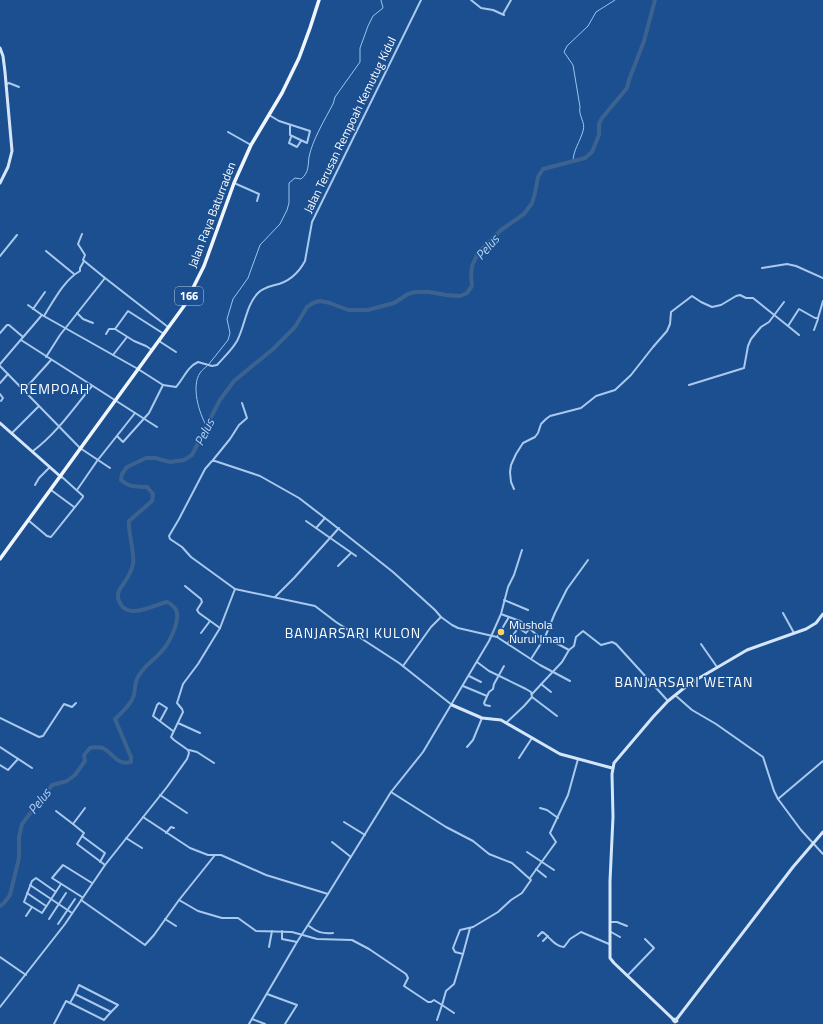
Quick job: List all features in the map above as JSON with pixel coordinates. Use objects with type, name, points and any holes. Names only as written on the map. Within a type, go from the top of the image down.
[{"type":"main road","name":"Jalan Raya Baturraden","points":[[0,560],[184,306],[200,275],[234,183],[251,145],[282,92],[299,58],[319,0]]},
{"type":"street","name":"Jalan Terusan Rempoah Kemutug Kidul","points":[[163,385],[176,387],[193,365],[198,362],[214,366],[217,365],[235,344],[254,298],[260,291],[267,287],[287,281],[302,267],[305,261],[312,222],[421,0]]},
{"type":"street","points":[[471,0],[475,1],[481,8],[491,9],[503,14],[511,0]]},
{"type":"street","points":[[0,48],[3,56],[12,151],[8,167],[0,183]]},
{"type":"street","points":[[5,84],[9,83],[19,87]]},
{"type":"street","points":[[269,115],[279,121],[310,132],[307,143],[291,137]]},
{"type":"street","points":[[290,125],[290,145],[296,148],[301,141]]},
{"type":"street","points":[[228,132],[251,145]]},
{"type":"street","points":[[234,183],[259,194],[257,201]]},
{"type":"street","points":[[82,234],[78,244],[85,255],[80,271],[74,274],[43,315],[0,365],[80,448],[97,461],[110,468]]},
{"type":"street","points":[[0,256],[17,235]]},
{"type":"street","points":[[46,251],[74,274]]},
{"type":"street","points":[[84,262],[168,327]]},
{"type":"street","points":[[762,268],[787,264],[823,278]]},
{"type":"street","points":[[46,357],[76,313],[104,278]]},
{"type":"street","points":[[33,308],[45,292]]},
{"type":"street","points":[[514,489],[511,482],[511,465],[522,443],[535,437],[541,424],[550,416],[581,408],[596,396],[615,390],[624,383],[667,331],[670,324],[671,312],[692,296],[712,307],[721,305],[736,296],[752,298],[799,335]]},
{"type":"street","points":[[814,330],[823,301]]},
{"type":"street","points":[[689,385],[744,368],[748,346],[751,339],[758,329],[775,316],[784,302]]},
{"type":"street","points":[[28,305],[65,328],[138,368],[163,385],[152,408],[144,419],[123,442],[117,436]]},
{"type":"street","points":[[788,326],[799,309],[815,318],[818,318]]},
{"type":"street","points":[[115,329],[128,311],[164,334]]},
{"type":"street","points":[[76,313],[83,319],[93,323]]},
{"type":"street","points":[[0,333],[7,325],[9,325],[23,337]]},
{"type":"street","points":[[106,334],[110,329],[115,329],[152,350]]},
{"type":"street","points":[[113,355],[127,337]]},
{"type":"street","points":[[21,340],[156,427]]},
{"type":"street","points":[[159,341],[176,352]]},
{"type":"street","points":[[24,390],[51,360]]},
{"type":"street","points":[[0,383],[8,374]]},
{"type":"street","points":[[33,451],[60,428],[92,386]]},
{"type":"street","points":[[0,394],[3,398],[1,401]]},
{"type":"street","points":[[242,403],[247,418],[239,425],[230,439],[202,474],[169,538],[171,541],[182,547],[191,557],[235,590],[315,606],[336,622],[403,666],[452,705],[482,718],[507,722],[560,754],[612,768]]},
{"type":"street","points":[[12,433],[39,406]]},
{"type":"street","points":[[76,490],[135,413]]},
{"type":"street","points":[[0,423],[83,496],[51,537],[47,536],[28,520]]},
{"type":"street","points":[[212,460],[260,476],[299,498],[399,577],[435,610],[441,618],[458,628],[497,637],[552,672],[570,681]]},
{"type":"street","points":[[35,485],[39,478],[50,467]]},
{"type":"street","points":[[51,490],[74,507]]},
{"type":"street","points":[[316,528],[325,518]]},
{"type":"street","points":[[306,521],[356,556]]},
{"type":"street","points":[[275,597],[294,578],[338,528]]},
{"type":"street","points":[[249,1024],[268,994],[297,942],[309,926],[391,792],[423,752],[469,676],[491,636],[501,614],[504,600],[522,550]]},
{"type":"street","points":[[338,566],[351,553]]},
{"type":"street","points":[[531,659],[545,637],[567,589],[588,560]]},
{"type":"street","points":[[185,586],[201,599],[202,602],[198,608],[198,611],[220,628]]},
{"type":"street","points":[[214,763],[197,752],[189,750],[172,740],[171,737],[182,712],[177,702],[183,684],[198,664],[220,628],[235,590]]},
{"type":"street","points":[[504,600],[528,610]]},
{"type":"street","points":[[782,613],[795,634]]},
{"type":"street","points":[[501,614],[517,620],[530,628],[543,640]]},
{"type":"street","points":[[823,614],[814,625],[795,634],[747,650],[689,684],[668,701],[614,763],[612,768],[613,817],[610,922],[611,960],[675,1022],[812,843],[823,832]]},
{"type":"street","points":[[497,637],[509,617]]},
{"type":"street","points":[[403,666],[431,627],[441,618]]},
{"type":"street","points":[[517,620],[514,625],[526,633],[530,628]]},
{"type":"street","points":[[201,633],[210,621]]},
{"type":"street","points":[[508,643],[518,628]]},
{"type":"street","points":[[507,722],[524,706],[541,684],[562,662],[569,650],[574,646],[576,637],[582,631],[587,633],[601,645],[612,642],[616,644],[668,701]]},
{"type":"street","points":[[545,637],[569,650]]},
{"type":"street","points":[[701,644],[718,667]]},
{"type":"street","points":[[477,662],[499,676],[526,689],[557,716]]},
{"type":"street","points":[[490,706],[484,704],[504,666]]},
{"type":"street","points":[[469,676],[481,682]]},
{"type":"street","points":[[541,684],[551,692]]},
{"type":"street","points":[[463,686],[487,696]]},
{"type":"street","points":[[675,695],[692,710],[716,724],[763,757],[778,799],[800,830],[823,854]]},
{"type":"street","points":[[0,718],[35,737],[42,737],[64,704],[72,707],[76,703]]},
{"type":"street","points":[[160,721],[167,708],[159,703],[157,704],[152,715],[173,731]]},
{"type":"street","points":[[467,747],[473,740],[482,718]]},
{"type":"street","points":[[178,722],[200,733]]},
{"type":"street","points":[[519,758],[532,738]]},
{"type":"street","points":[[0,747],[32,768]]},
{"type":"street","points":[[0,1006],[26,975],[72,914],[82,897],[105,865],[187,759],[189,750]]},
{"type":"street","points":[[0,765],[8,770],[18,759]]},
{"type":"street","points":[[463,954],[455,952],[453,948],[460,930],[470,928],[498,912],[511,900],[522,893],[530,883],[530,878],[536,869],[556,842],[550,833],[568,795],[578,759]]},
{"type":"street","points":[[778,799],[822,763]]},
{"type":"street","points":[[391,792],[446,827],[473,841],[489,854],[512,863],[530,878]]},
{"type":"street","points":[[160,795],[188,813]]},
{"type":"street","points":[[73,824],[85,808]]},
{"type":"street","points":[[540,808],[547,810],[558,818]]},
{"type":"street","points":[[56,811],[84,833],[77,845],[105,865]]},
{"type":"street","points":[[143,817],[190,848],[208,855],[221,855],[266,875],[328,894]]},
{"type":"street","points":[[344,822],[365,835]]},
{"type":"street","points":[[166,833],[171,827],[174,828]]},
{"type":"street","points":[[82,836],[106,853],[100,862]]},
{"type":"street","points":[[126,838],[142,848]]},
{"type":"street","points":[[332,842],[351,857]]},
{"type":"street","points":[[527,852],[554,870]]},
{"type":"street","points":[[80,900],[144,945],[147,944],[179,900],[215,855]]},
{"type":"street","points":[[82,897],[52,878],[63,865],[92,883]]},
{"type":"street","points":[[536,869],[546,877]]},
{"type":"street","points":[[56,892],[36,878],[30,885],[24,902],[42,913],[52,899],[61,884]]},
{"type":"street","points":[[30,885],[72,914]]},
{"type":"street","points":[[27,893],[47,906]]},
{"type":"street","points":[[50,919],[66,893]]},
{"type":"street","points":[[58,924],[75,899]]},
{"type":"street","points":[[179,900],[198,910],[215,916],[222,918],[238,918],[256,931],[282,931],[317,939],[348,940],[360,944],[406,974],[408,978],[404,986],[409,990],[428,1002],[434,1000],[454,1013]]},
{"type":"street","points":[[26,916],[32,907]]},
{"type":"street","points":[[165,919],[176,926]]},
{"type":"street","points":[[610,922],[617,922],[627,926]]},
{"type":"street","points":[[309,926],[317,932],[333,933]]},
{"type":"street","points":[[437,1020],[446,991],[454,984],[470,928]]},
{"type":"street","points":[[270,946],[272,931]]},
{"type":"street","points":[[282,931],[282,939],[297,942]]},
{"type":"street","points":[[610,931],[620,937]]},
{"type":"street","points":[[538,936],[543,932],[561,948],[564,947],[570,939],[581,932],[610,944]]},
{"type":"street","points":[[543,942],[548,936]]},
{"type":"street","points":[[627,976],[654,948],[645,939]]},
{"type":"street","points":[[0,956],[26,975]]},
{"type":"street","points":[[54,1024],[66,1001],[70,1003],[104,1020],[118,1005],[79,985],[70,1003]]},
{"type":"street","points":[[74,994],[111,1012]]},
{"type":"street","points":[[268,994],[297,1005],[285,1024]]},
{"type":"street","points":[[252,1019],[265,1024]]},
{"type":"waterway","points":[[209,364],[228,340],[230,333],[227,319],[233,299],[248,278],[260,245],[280,224],[287,210],[289,203],[289,183],[295,178],[301,179],[304,177],[308,169],[309,157],[313,144],[335,97],[360,62],[360,48],[373,16],[383,8],[381,0]]},
{"type":"waterway","points":[[573,162],[575,150],[584,125],[580,113],[573,65],[564,52],[567,46],[588,26],[596,12],[615,0]]},
{"type":"waterway","name":"Pelus","points":[[0,906],[10,895],[19,858],[19,837],[22,824],[52,785],[67,781],[75,775],[85,761],[84,755],[90,748],[103,748],[119,761],[126,763],[131,762],[131,757],[115,719],[131,702],[140,673],[164,648],[171,638],[176,626],[176,610],[167,602],[135,611],[124,608],[119,600],[118,592],[129,575],[133,564],[129,521],[152,501],[153,494],[147,487],[130,485],[121,480],[122,474],[127,467],[146,458],[155,458],[170,462],[184,460],[192,455],[220,400],[234,381],[273,349],[295,327],[307,307],[313,303],[320,301],[348,310],[368,310],[394,303],[408,294],[415,292],[429,292],[460,296],[467,293],[472,286],[472,266],[478,253],[501,230],[524,214],[532,203],[538,177],[543,169],[585,158],[592,152],[599,135],[599,124],[602,118],[627,88],[644,41],[655,0]]},
{"type":"waterway","points":[[206,425],[199,407],[196,385],[197,378],[207,366]]},
{"type":"place","name":"Mushola Nurul Iman","points":[[501,632]]},
{"type":"district","name":"REMPOAH","points":[[55,389]]},
{"type":"district","name":"BANJARSARI KULON","points":[[353,633]]},
{"type":"district","name":"BANJARSARI WETAN","points":[[684,682]]}]
